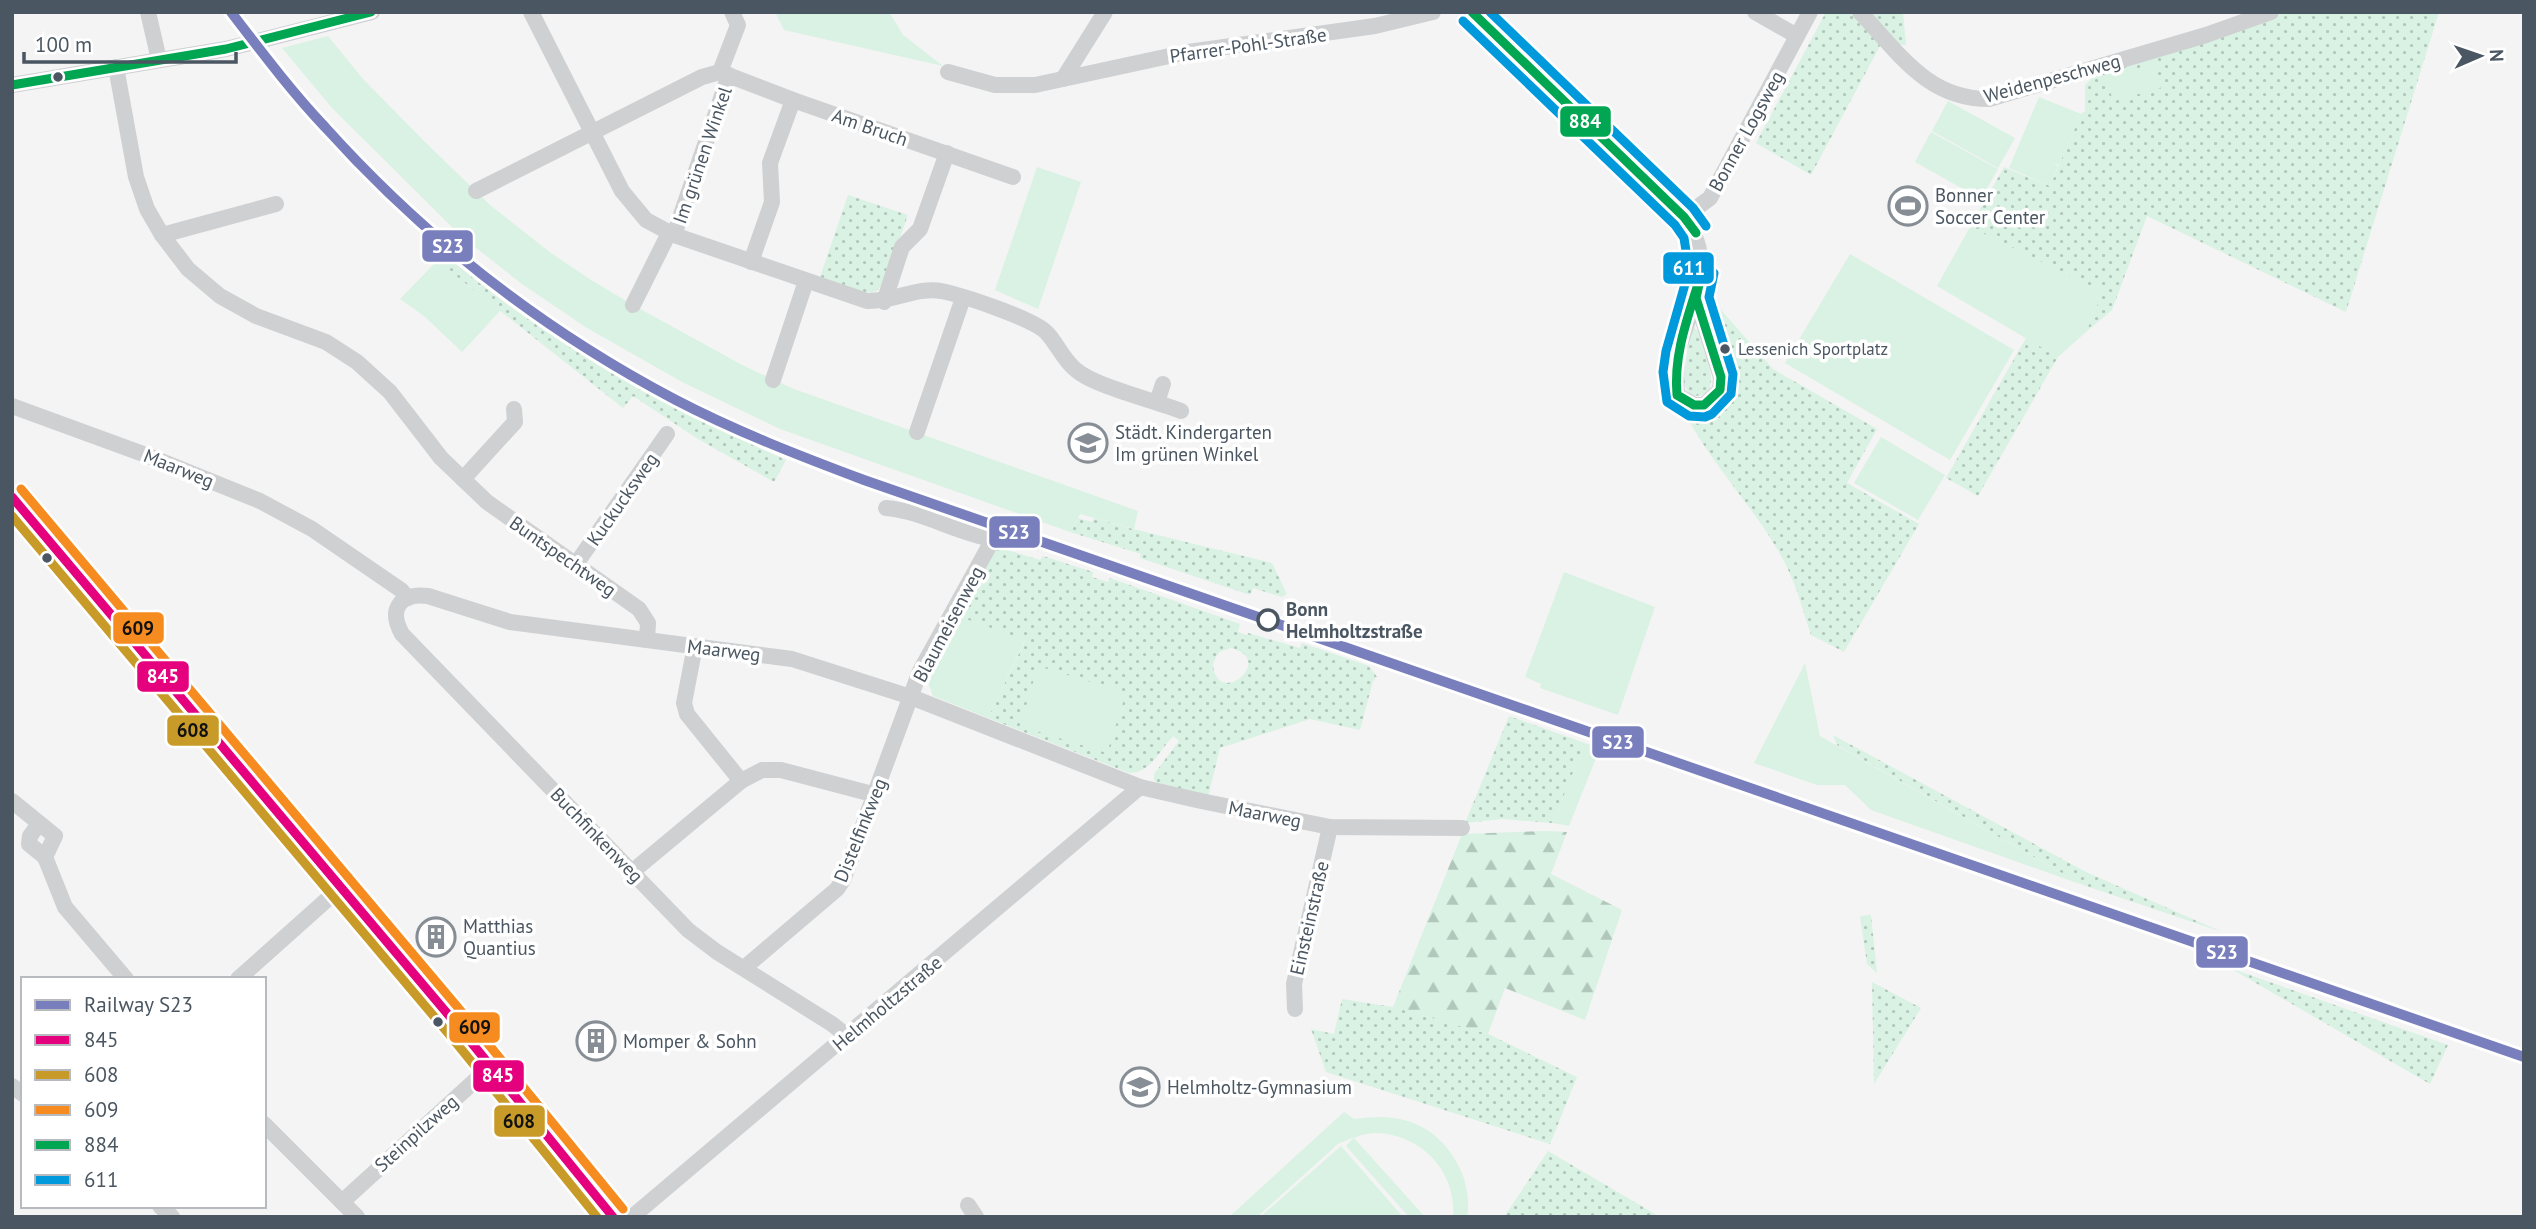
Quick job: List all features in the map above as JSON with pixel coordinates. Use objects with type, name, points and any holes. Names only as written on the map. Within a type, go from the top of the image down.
[{"type":"main road","points":[[12,497],[491,1066],[613,1217]]},
{"type":"street","points":[[148,12],[159,60]]},
{"type":"street","points":[[12,85],[226,49],[372,12]]},
{"type":"street","name":"Im grünen Winkel","points":[[531,12],[622,191],[646,220],[671,234],[867,301],[884,302],[930,290],[963,298],[1038,325],[1076,370],[1090,379],[1181,411]]},
{"type":"street","points":[[725,73],[738,25],[732,12]]},
{"type":"street","points":[[1063,79],[1105,12]]},
{"type":"street","name":"Pfarrer-Pohl-Straße","points":[[947,72],[996,85],[1035,85],[1188,52],[1375,26],[1433,12]]},
{"type":"street","points":[[1472,12],[1684,217],[1696,233],[1702,271],[1675,372],[1677,395],[1694,405],[1704,405],[1720,390],[1721,377],[1696,298]]},
{"type":"street","points":[[1755,12],[1797,36]]},
{"type":"street","name":"Bonner Logsweg","points":[[1684,217],[1710,198],[1810,12]]},
{"type":"street","name":"Weidenpeschweg","points":[[1860,12],[1924,80],[1947,92],[1973,99],[1989,99],[2206,35],[2271,12]]},
{"type":"street","name":"Buntspechtweg","points":[[116,67],[136,177],[147,209],[162,235],[188,269],[220,296],[256,316],[326,342],[357,362],[390,392],[441,458],[487,502],[639,609],[648,623],[648,640]]},
{"type":"street","name":"Im grünen Winkel","points":[[476,191],[702,77],[725,73],[671,234],[633,305]]},
{"type":"street","name":"Am Bruch","points":[[725,73],[793,100],[1013,177]]},
{"type":"street","points":[[751,262],[772,202],[770,163],[793,100]]},
{"type":"street","points":[[884,302],[902,247],[920,229],[947,153]]},
{"type":"street","points":[[162,235],[275,204]]},
{"type":"street","points":[[773,380],[806,281]]},
{"type":"street","points":[[917,432],[963,298]]},
{"type":"street","points":[[1157,402],[1163,384]]},
{"type":"street","name":"Maarweg","points":[[12,406],[146,455],[272,507],[312,529],[401,590],[408,598],[428,596],[510,622],[792,659],[911,697],[1140,787],[1330,827],[1462,828]]},
{"type":"street","points":[[463,479],[515,422],[514,409]]},
{"type":"street","name":"Kuckucksweg","points":[[576,564],[667,434]]},
{"type":"street","name":"Blaumeisenweg","points":[[886,508],[901,509],[977,536],[993,539],[920,671],[911,697]]},
{"type":"street","name":"Buchfinkenweg","points":[[408,598],[400,602],[396,610],[397,624],[402,634],[688,930],[832,1024],[847,1037]]},
{"type":"street","points":[[695,646],[684,703],[687,714],[741,781]]},
{"type":"street","name":"Distelfinkweg","points":[[744,968],[837,889],[843,880],[911,697]]},
{"type":"street","points":[[633,871],[741,781],[762,770],[781,769],[876,795]]},
{"type":"street","name":"Helmholtzstraße","points":[[632,1217],[1140,787]]},
{"type":"street","points":[[12,801],[55,836],[45,857],[65,907],[125,977]]},
{"type":"street","name":"Einsteinstraße","points":[[1295,1009],[1294,984],[1330,827]]},
{"type":"street","points":[[240,977],[341,887]]},
{"type":"street","name":"Steinpilzweg","points":[[342,1202],[491,1066]]},
{"type":"street","points":[[266,1126],[357,1217]]},
{"type":"green space","points":[[775,12],[889,12],[903,35],[943,66],[784,30]]},
{"type":"green space","points":[[1826,12],[1903,12],[1906,45],[1881,44],[1811,175],[1756,143]]},
{"type":"green space","points":[[2287,12],[2439,12],[2346,312],[2147,216],[2112,310],[2086,332],[2102,292],[1970,227],[2004,167],[2050,186],[2081,114],[2085,111],[2085,85],[2096,74],[2213,39]]},
{"type":"green space","points":[[328,36],[363,79],[490,205],[551,253],[591,280],[744,366],[794,389],[1138,511],[1134,529],[1080,514],[1070,532],[780,429],[684,383],[587,328],[522,284],[461,236],[332,108],[282,48]]},
{"type":"green space","points":[[2154,64],[2161,88],[2113,101],[2106,77]]},
{"type":"green space","points":[[2039,97],[2081,114],[2059,165],[2053,163],[2058,166],[2050,186],[2009,168]]},
{"type":"green space","points":[[1948,101],[2015,138],[1998,168],[1932,131]]},
{"type":"green space","points":[[1931,132],[1998,169],[1981,199],[1915,162]]},
{"type":"green space","points":[[1037,167],[1081,182],[1038,309],[995,290]]},
{"type":"green space","points":[[848,195],[908,215],[885,279],[874,292],[855,290],[820,277]]},
{"type":"green space","points":[[1970,227],[2103,292],[2086,332],[2058,357],[1937,286]]},
{"type":"green space","points":[[443,253],[522,315],[607,369],[695,417],[786,460],[774,482],[698,439],[633,396],[623,408],[437,261]]},
{"type":"green space","points":[[1850,254],[2014,350],[1950,460],[1785,363]]},
{"type":"green space","points":[[437,261],[500,311],[462,352],[424,316],[400,299]]},
{"type":"green space","points":[[1715,303],[1773,369],[1877,429],[1847,483],[1919,524],[1844,652],[1811,635],[1794,583],[1780,554],[1687,417],[1714,411],[1725,402],[1731,390],[1731,360]]},
{"type":"green space","points":[[1694,328],[1698,331],[1710,372],[1711,383],[1702,395],[1690,395],[1683,382],[1690,330]]},
{"type":"green space","points":[[2026,338],[2058,357],[1978,496],[1946,478]]},
{"type":"green space","points":[[1881,437],[1945,475],[1918,520],[1854,483]]},
{"type":"green space","points":[[1078,518],[1092,522],[1094,518],[1272,563],[1287,594],[1282,597],[1253,588],[1250,595],[1140,558],[1141,554],[1070,532]]},
{"type":"green space","points":[[997,547],[1040,560],[1043,556],[1093,572],[1092,577],[1108,582],[1110,578],[1240,624],[1238,632],[1247,635],[1248,633],[1300,648],[1302,643],[1369,666],[1377,677],[1373,681],[1360,730],[1310,719],[1220,748],[1208,797],[1159,785],[1154,780],[1154,774],[1179,741],[1173,736],[1149,765],[1129,773],[988,718],[1025,641],[957,616]],"holes":[[[1231,648],[1244,654],[1248,662],[1240,678],[1223,682],[1216,676],[1213,663],[1219,652]]]},
{"type":"green space","points":[[1564,572],[1655,607],[1618,715],[1540,688],[1541,684],[1525,677]]},
{"type":"green space","points":[[957,616],[1025,640],[988,718],[933,696],[926,677]]},
{"type":"green space","points":[[1805,663],[1820,736],[2083,885],[1871,810],[1845,785],[1817,785],[1754,763]]},
{"type":"green space","points":[[1038,666],[1126,693],[1107,753],[1020,726]]},
{"type":"green space","points":[[1509,716],[1585,743],[1553,823],[1502,819],[1465,823]]},
{"type":"green space","points":[[1833,735],[2086,872],[2222,932],[2083,885],[1837,745]]},
{"type":"green space","points":[[1585,743],[1600,748],[1569,826],[1553,823]]},
{"type":"green space","points":[[1567,832],[1551,874],[1622,910],[1585,1020],[1505,988],[1488,1034],[1393,1007],[1462,834]]},
{"type":"green space","points":[[1871,915],[1877,973],[1867,964],[1860,916]]},
{"type":"green space","points":[[2230,968],[2448,1045],[2430,1084]]},
{"type":"green space","points":[[1872,982],[1921,1008],[1874,1084]]},
{"type":"green space","points":[[1342,999],[1393,1007],[1488,1034],[1577,1077],[1550,1144],[1326,1072],[1311,1029],[1334,1034]]},
{"type":"green space","points":[[1344,1112],[1354,1119],[1389,1117],[1405,1120],[1432,1133],[1453,1157],[1462,1173],[1468,1195],[1467,1217],[1453,1217],[1450,1189],[1438,1164],[1429,1154],[1406,1139],[1378,1133],[1354,1138],[1425,1217],[1409,1217],[1346,1146],[1354,1137],[1338,1144],[1257,1217],[1229,1217]]},
{"type":"green space","points":[[1341,1146],[1403,1217],[1260,1217]]},
{"type":"green space","points":[[1548,1151],[1660,1217],[1504,1217]]},
{"type":"rail line","name":"S23","points":[[231,12],[325,127],[403,206],[444,243],[532,312],[578,343],[625,372],[720,422],[864,480],[2524,1057]]},
{"type":"transit line","name":"884","points":[[12,85],[226,49],[371,12]]},
{"type":"transit line","name":"884","points":[[1472,12],[1684,217],[1696,233]]},
{"type":"transit line","name":"611","points":[[1490,12],[1693,208],[1706,226]]},
{"type":"transit line","name":"611","points":[[1463,21],[1675,225],[1684,238],[1689,270],[1666,351],[1663,372],[1667,402],[1689,416],[1705,417],[1712,414],[1731,394],[1733,374],[1709,297],[1714,273]]},
{"type":"transit line","name":"884","points":[[1702,271],[1696,298],[1721,377],[1720,390],[1704,405],[1694,405],[1677,395],[1676,379],[1683,332],[1702,271]]},
{"type":"transit line","name":"609","points":[[21,489],[471,1023],[623,1209]]},
{"type":"transit line","name":"845","points":[[12,497],[462,1031],[613,1217]]},
{"type":"transit line","name":"608","points":[[12,516],[453,1039],[597,1217]]},
{"type":"place","name":"Bonner Soccer Center","points":[[1908,206]]},
{"type":"place","name":"Lessenich Sportplatz","points":[[1725,349]]},
{"type":"place","name":"Städt. Kindergarten Im grünen Winkel","points":[[1088,443]]},
{"type":"place","name":"Bonn Helmholtzstraße","points":[[1268,620]]},
{"type":"place","name":"Matthias Quantius","points":[[436,937]]},
{"type":"place","name":"Momper & Sohn","points":[[596,1041]]},
{"type":"place","name":"Helmholtz-Gymnasium","points":[[1140,1087]]}]
